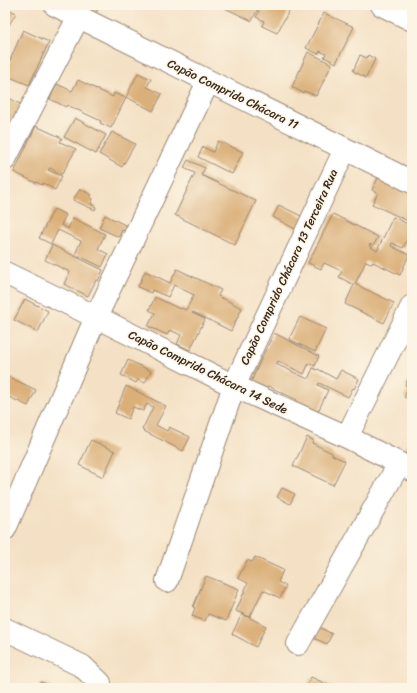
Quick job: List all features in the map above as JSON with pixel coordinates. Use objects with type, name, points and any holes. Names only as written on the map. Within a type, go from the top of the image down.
[{"type":"street","name":"Capão Comprido Chácara 11","points":[[55,5],[412,182]]},
{"type":"street","points":[[382,5],[412,20]]},
{"type":"street","points":[[5,159],[79,16]]},
{"type":"street","points":[[5,529],[96,317],[208,82]]},
{"type":"street","name":"Capão Comprido Chácara 13 Terceira Rua","points":[[167,581],[234,386],[345,149]]},
{"type":"street","name":"Capão Comprido Chácara 14 Sede","points":[[5,273],[234,386],[347,437],[406,467]]},
{"type":"street","points":[[347,437],[412,306]]},
{"type":"street","points":[[298,644],[406,467]]},
{"type":"street","points":[[5,630],[82,666],[100,683],[100,688]]},
{"type":"building","points":[[80,5],[100,5],[96,13]]},
{"type":"building","points":[[226,5],[292,5],[277,33],[262,26],[264,21],[256,17],[259,11],[257,10],[252,21],[225,8]]},
{"type":"building","points":[[5,7],[16,13],[5,32]]},
{"type":"building","points":[[324,13],[354,27],[336,63],[324,57],[326,54],[320,51],[318,54],[306,48]]},
{"type":"building","points":[[23,30],[49,42],[29,85],[5,75]]},
{"type":"building","points":[[308,52],[332,64],[316,96],[304,91],[303,93],[292,87]]},
{"type":"building","points":[[360,55],[367,58],[368,55],[375,59],[366,78],[353,71]]},
{"type":"building","points":[[138,73],[151,79],[147,87],[162,94],[153,111],[126,97]]},
{"type":"building","points":[[78,80],[113,97],[114,93],[126,98],[111,128],[100,123],[101,121],[67,105],[66,107],[50,99],[57,84],[72,91]]},
{"type":"building","points":[[5,96],[22,105],[13,122],[9,120],[5,127]]},
{"type":"building","points":[[75,118],[106,135],[96,154],[64,137]]},
{"type":"building","points":[[36,126],[62,138],[60,142],[76,149],[62,174],[50,168],[48,170],[62,176],[55,190],[43,183],[42,185],[36,183],[14,172]]},
{"type":"building","points":[[112,132],[135,144],[122,167],[99,154]]},
{"type":"building","points":[[218,141],[243,152],[232,174],[198,157],[203,147],[213,152]]},
{"type":"building","points":[[188,160],[205,168],[201,175],[256,201],[235,245],[175,215],[195,173],[184,168]]},
{"type":"building","points":[[378,178],[412,193],[412,223],[372,204],[378,193],[372,190]]},
{"type":"building","points":[[80,189],[92,195],[90,197],[93,199],[91,204],[96,207],[95,210],[73,200]]},
{"type":"building","points":[[279,205],[305,218],[299,231],[273,217]]},
{"type":"building","points":[[54,209],[66,215],[61,225],[68,229],[73,218],[105,234],[98,249],[108,254],[102,267],[75,254],[81,241],[58,230],[51,244],[39,238]]},
{"type":"building","points":[[333,214],[378,237],[373,246],[370,244],[369,246],[377,251],[393,217],[412,226],[412,230],[403,248],[392,243],[391,246],[409,255],[400,275],[373,262],[372,264],[366,261],[355,284],[394,303],[384,323],[345,304],[354,285],[339,277],[342,271],[324,263],[321,269],[308,263]]},
{"type":"building","points":[[105,215],[129,227],[127,232],[122,230],[119,237],[99,228]]},
{"type":"building","points":[[52,245],[103,270],[88,296],[64,284],[70,272],[45,260]]},
{"type":"building","points":[[177,269],[221,290],[218,296],[242,308],[231,331],[193,312],[192,313],[205,319],[190,350],[177,344],[181,335],[170,330],[167,335],[148,326],[155,313],[149,310],[155,297],[180,309],[186,310],[194,295],[174,285],[168,297],[152,290],[151,293],[138,287],[145,271],[170,283]]},
{"type":"building","points":[[25,299],[48,311],[38,332],[14,320]]},
{"type":"building","points":[[300,317],[326,329],[315,352],[289,339]]},
{"type":"building","points":[[274,333],[319,356],[315,366],[309,363],[304,374],[278,361],[276,364],[308,379],[313,368],[318,369],[336,379],[341,370],[359,379],[348,397],[319,383],[318,385],[328,390],[316,416],[295,405],[297,400],[268,386],[266,390],[251,382]]},
{"type":"building","points":[[128,360],[151,371],[145,383],[138,380],[136,383],[121,375]]},
{"type":"building","points":[[412,372],[412,401],[404,397],[409,387],[405,385]]},
{"type":"building","points":[[5,375],[36,390],[28,406],[5,395]]},
{"type":"building","points":[[126,386],[166,406],[156,425],[167,431],[169,427],[190,437],[183,451],[142,430],[153,407],[147,404],[143,411],[133,407],[128,419],[115,413]]},
{"type":"building","points":[[307,437],[313,440],[312,443],[345,461],[333,485],[293,466]]},
{"type":"building","points":[[91,440],[115,451],[103,477],[79,465]]},
{"type":"building","points":[[412,442],[412,461],[404,457]]},
{"type":"building","points":[[282,488],[295,494],[290,504],[277,497]]},
{"type":"building","points":[[255,557],[283,570],[278,582],[286,586],[280,598],[263,590],[250,617],[236,611],[248,583],[238,578],[247,560],[252,562]]},
{"type":"building","points":[[206,576],[239,589],[226,621],[208,614],[205,621],[192,616],[195,608],[193,607]]},
{"type":"building","points":[[242,614],[266,626],[256,647],[232,634]]},
{"type":"building","points":[[317,626],[332,634],[327,644],[311,637]]},
{"type":"building","points":[[311,677],[335,688],[306,688]]},
{"type":"building","points":[[41,682],[57,688],[39,688]]}]
